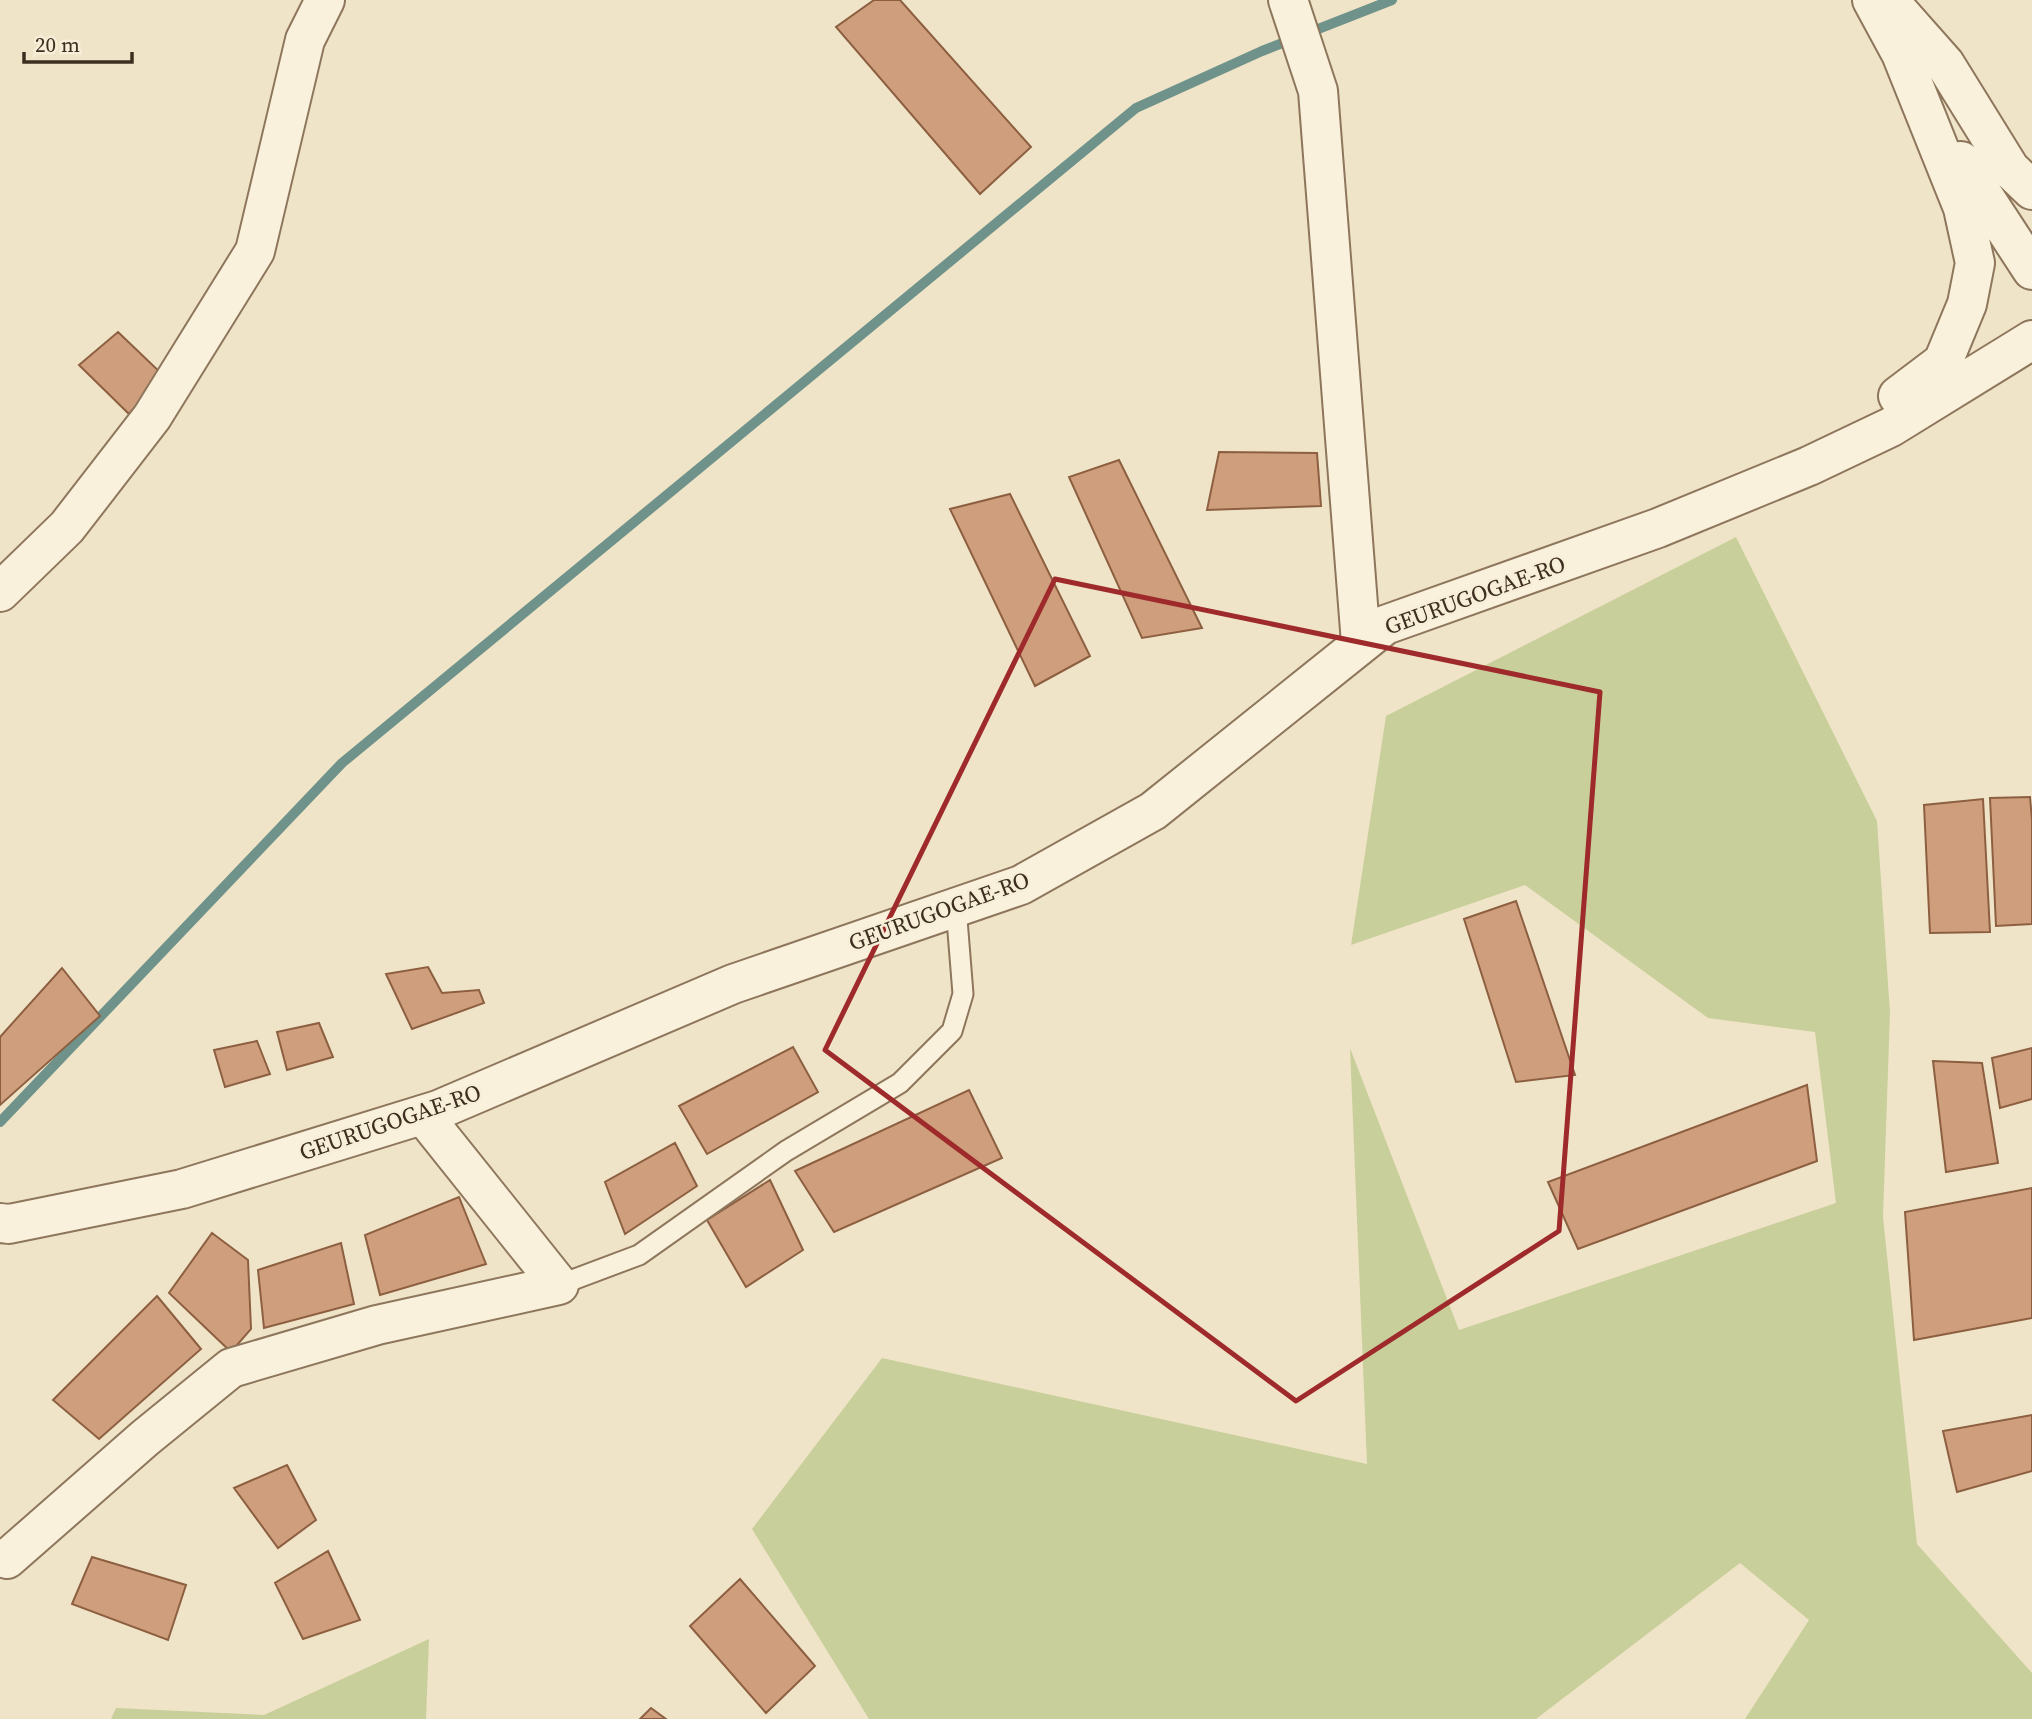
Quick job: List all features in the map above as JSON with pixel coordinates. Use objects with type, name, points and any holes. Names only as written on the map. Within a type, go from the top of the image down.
[{"type":"street","points":[[0,592],[67,527],[152,417],[255,251],[305,40],[325,0]]},
{"type":"street","points":[[1872,0],[1957,154],[2032,270]]},
{"type":"street","points":[[1888,0],[1945,64],[2010,169],[2032,190]]},
{"type":"street","points":[[1290,6],[1318,91],[1361,643]]},
{"type":"street","points":[[1809,466],[1943,362],[1967,304],[1975,263],[1962,208],[1900,51]]},
{"type":"street","name":"GEURUGOGAE-RO","points":[[0,1223],[9,1224],[182,1189],[423,1115],[733,984],[1021,885],[1153,811],[1385,625],[1658,528],[1809,466],[1891,427],[2032,340]]},
{"type":"street","points":[[4,1564],[145,1438],[231,1368],[377,1325],[559,1285],[423,1115]]},
{"type":"lane","points":[[559,1285],[639,1255],[786,1151],[900,1083],[952,1031],[963,994],[956,907]]},
{"type":"highlighted area","points":[[1055,579],[1600,692],[1559,1231],[1296,1401],[825,1050]]},
{"type":"green space","points":[[1736,537],[1877,821],[1890,1013],[1883,1217],[1917,1544],[2032,1673],[2032,1719],[1745,1719],[1809,1620],[1740,1563],[1536,1719],[869,1719],[752,1529],[882,1358],[1367,1464],[1350,1048],[1459,1330],[1836,1203],[1815,1032],[1708,1018],[1525,885],[1351,945],[1386,716]]},
{"type":"green space","points":[[429,1639],[426,1719],[111,1719],[116,1708],[264,1715]]},
{"type":"building","points":[[874,0],[900,0],[1031,147],[980,194],[836,27]]},
{"type":"building","points":[[118,332],[164,376],[129,414],[79,365]]},
{"type":"building","points":[[1219,452],[1317,453],[1321,506],[1207,510]]},
{"type":"building","points":[[1119,460],[1202,628],[1142,638],[1069,477]]},
{"type":"building","points":[[1010,494],[1090,656],[1035,686],[950,509]]},
{"type":"building","points":[[2030,797],[2032,924],[1996,926],[1990,798]]},
{"type":"building","points":[[1983,799],[1990,932],[1930,933],[1924,805]]},
{"type":"building","points":[[1516,901],[1575,1075],[1516,1082],[1464,919]]},
{"type":"building","points":[[428,967],[442,993],[479,990],[484,1003],[412,1029],[386,974]]},
{"type":"building","points":[[62,968],[100,1016],[0,1105],[0,1037]]},
{"type":"building","points":[[319,1023],[333,1057],[287,1070],[277,1032]]},
{"type":"building","points":[[257,1041],[270,1074],[225,1087],[214,1050]]},
{"type":"building","points":[[793,1047],[818,1092],[707,1154],[679,1106]]},
{"type":"building","points":[[2032,1048],[2032,1099],[2000,1108],[1992,1058]]},
{"type":"building","points":[[1933,1061],[1982,1063],[1998,1163],[1946,1172]]},
{"type":"building","points":[[1807,1085],[1817,1161],[1578,1249],[1548,1182]]},
{"type":"building","points":[[969,1090],[1002,1158],[834,1232],[795,1171]]},
{"type":"building","points":[[675,1143],[697,1186],[625,1234],[605,1182]]},
{"type":"building","points":[[770,1180],[803,1250],[746,1287],[707,1220]]},
{"type":"building","points":[[2032,1188],[2032,1318],[1914,1340],[1905,1212]]},
{"type":"building","points":[[459,1197],[486,1264],[380,1295],[365,1235]]},
{"type":"building","points":[[212,1233],[248,1260],[251,1329],[231,1352],[169,1293]]},
{"type":"building","points":[[341,1243],[354,1304],[264,1328],[258,1270]]},
{"type":"building","points":[[157,1296],[201,1349],[99,1439],[53,1400]]},
{"type":"building","points":[[2032,1415],[2032,1471],[1957,1492],[1943,1431]]},
{"type":"building","points":[[287,1465],[316,1520],[278,1548],[234,1488]]},
{"type":"building","points":[[328,1551],[360,1620],[303,1639],[275,1583]]},
{"type":"building","points":[[92,1557],[186,1585],[168,1640],[72,1604]]},
{"type":"building","points":[[740,1579],[815,1666],[766,1713],[690,1626]]},
{"type":"building","points":[[651,1708],[666,1719],[640,1719]]},
{"type":"waterway","points":[[0,1122],[342,763],[1136,108],[1262,51],[1392,0]]}]
